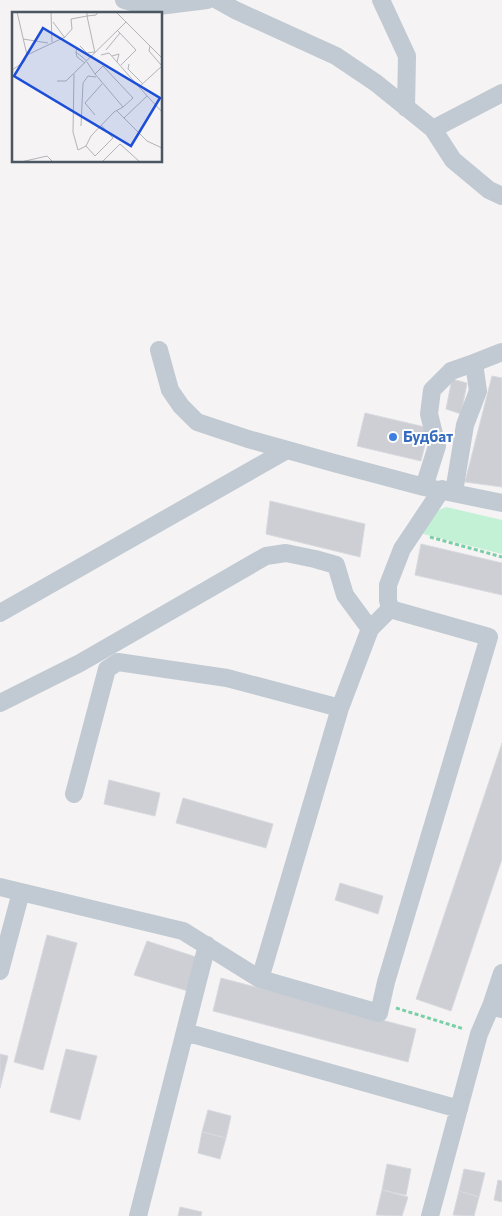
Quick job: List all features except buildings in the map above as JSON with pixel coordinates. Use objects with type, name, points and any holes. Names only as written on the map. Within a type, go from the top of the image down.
[{"type":"street","points":[[124,0],[151,7],[207,0]]},
{"type":"street","points":[[217,0],[336,56],[376,83],[433,129],[453,160],[489,190],[502,196]]},
{"type":"street","points":[[381,0],[407,56],[406,108]]},
{"type":"street","points":[[433,129],[502,93]]},
{"type":"street","points":[[160,350],[170,390],[181,406],[197,422],[286,450],[424,486],[502,502]]},
{"type":"street","points":[[424,486],[437,446],[429,414],[432,390],[451,371],[502,352]]},
{"type":"street","points":[[390,609],[388,585],[402,550],[413,533],[448,490],[466,425],[478,391],[474,363]]},
{"type":"street","points":[[0,613],[286,450]]},
{"type":"street","points":[[0,703],[80,663],[266,556],[286,553],[336,565],[345,595],[370,629]]},
{"type":"street","points":[[260,979],[340,708],[370,629],[390,609]]},
{"type":"street","points":[[0,887],[183,931],[260,979],[379,1013],[489,637],[390,609]]},
{"type":"street","points":[[74,794],[107,669],[118,662],[227,678],[340,708]]},
{"type":"street","points":[[0,971],[21,892]]},
{"type":"street","points":[[138,1216],[207,945]]},
{"type":"street","points":[[430,1216],[479,1034],[497,1008],[502,973]]},
{"type":"street","points":[[184,1032],[458,1109]]},
{"type":"path","points":[[413,533],[502,556]]},
{"type":"path","points":[[381,1004],[479,1034]]},
{"type":"green space","points":[[446,507],[502,520],[502,554],[420,533],[437,511]]},
{"type":"place","name":"Будбат","points":[[393,437]]}]
